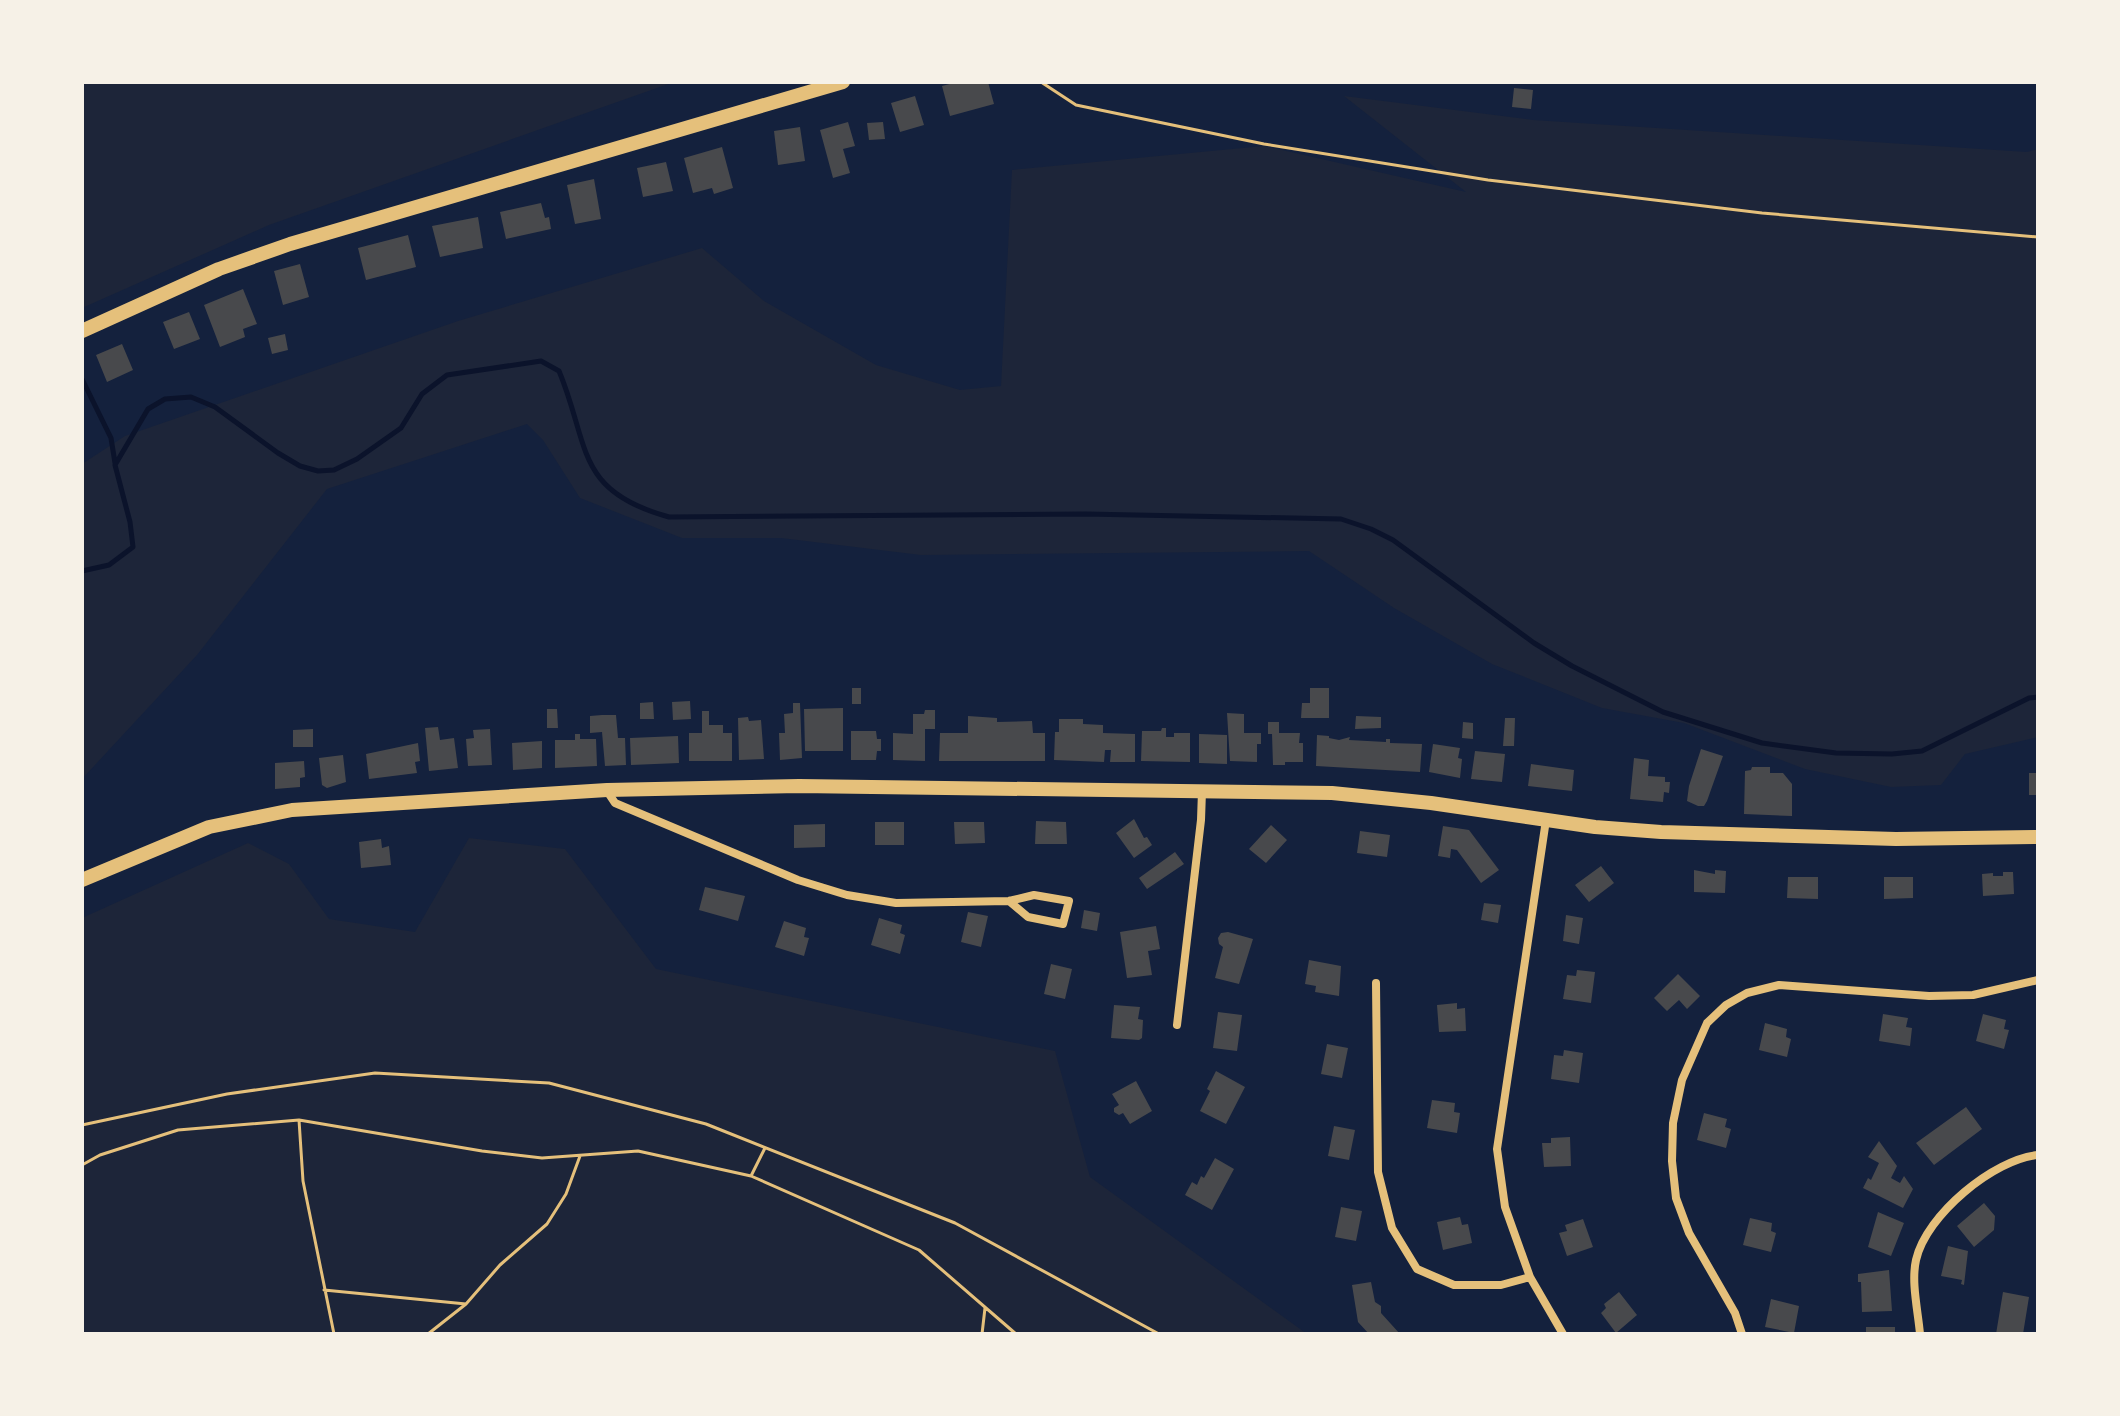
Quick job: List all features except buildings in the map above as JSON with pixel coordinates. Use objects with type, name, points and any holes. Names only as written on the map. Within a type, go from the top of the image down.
[{"type":"main road","points":[[82,331],[219,269],[290,244],[843,82]]},
{"type":"main road","points":[[82,880],[209,827],[292,810],[607,790],[815,786],[1332,793],[1661,832],[1896,839],[2038,837]]},
{"type":"street","points":[[607,790],[615,803],[798,880],[847,895],[896,903],[1009,901],[1034,895],[1069,901],[1063,924],[1028,917],[1009,901]]},
{"type":"street","points":[[1177,1025],[1202,791]]},
{"type":"street","points":[[1546,820],[1497,1149],[1505,1207],[1530,1277],[1563,1334]]},
{"type":"street","points":[[1742,1334],[1735,1313],[1689,1233],[1676,1198],[1673,1174],[1673,1123],[1682,1080],[1707,1023],[1726,1005],[1747,993],[1779,985],[1929,996],[1973,995],[2038,980]]},
{"type":"street","points":[[1376,983],[1378,1172],[1392,1228],[1417,1269],[1454,1285],[1501,1285],[1530,1277]]},
{"type":"street","points":[[1920,1334],[1915,1262],[1922,1241],[1939,1215],[1981,1180],[2011,1161],[2038,1155]]},
{"type":"path","points":[[1041,82],[1076,105],[1264,144],[1488,180],[1762,213],[2038,237]]},
{"type":"path","points":[[82,1125],[227,1094],[375,1073],[549,1083],[706,1124],[955,1223],[1159,1334]]},
{"type":"path","points":[[299,1120],[303,1181],[334,1334]]},
{"type":"path","points":[[82,1165],[100,1155],[178,1130],[299,1120],[542,1158],[638,1151],[751,1176],[919,1250],[1016,1334]]},
{"type":"path","points":[[751,1176],[765,1148]]},
{"type":"path","points":[[428,1334],[466,1304],[500,1265],[547,1224],[566,1194],[580,1156]]},
{"type":"path","points":[[324,1290],[466,1304]]},
{"type":"path","points":[[982,1334],[985,1308]]},
{"type":"shaded area","points":[[82,82],[674,82],[269,225],[82,308]]},
{"type":"shaded area","points":[[1344,96],[1533,120],[2027,152],[2038,149],[2038,737],[1965,754],[1941,785],[1891,787],[1805,769],[1684,723],[1602,708],[1492,664],[1394,608],[1309,551],[921,555],[781,538],[682,538],[580,498],[543,440],[527,424],[327,489],[197,655],[82,779],[82,464],[125,436],[458,321],[702,248],[764,301],[876,365],[960,390],[1001,386],[1012,170],[1264,146],[1466,192]]},
{"type":"shaded area","points":[[469,838],[565,849],[656,969],[1055,1051],[1090,1177],[1307,1334],[82,1334],[82,918],[248,843],[289,864],[329,919],[415,932]]},
{"type":"waterway","points":[[82,571],[109,565],[133,547],[130,522],[115,465],[148,409],[165,399],[191,397],[215,407],[300,466],[318,471],[334,470],[357,459],[401,428],[422,394],[447,375],[541,361],[559,371],[582,443],[601,479],[616,494],[669,517],[1086,514],[1341,519],[1393,540],[1534,643],[1572,666],[1663,712],[1762,743],[1836,753],[1922,751],[2029,698],[2038,697]]},
{"type":"waterway","points":[[82,379],[111,438],[115,463]]}]
